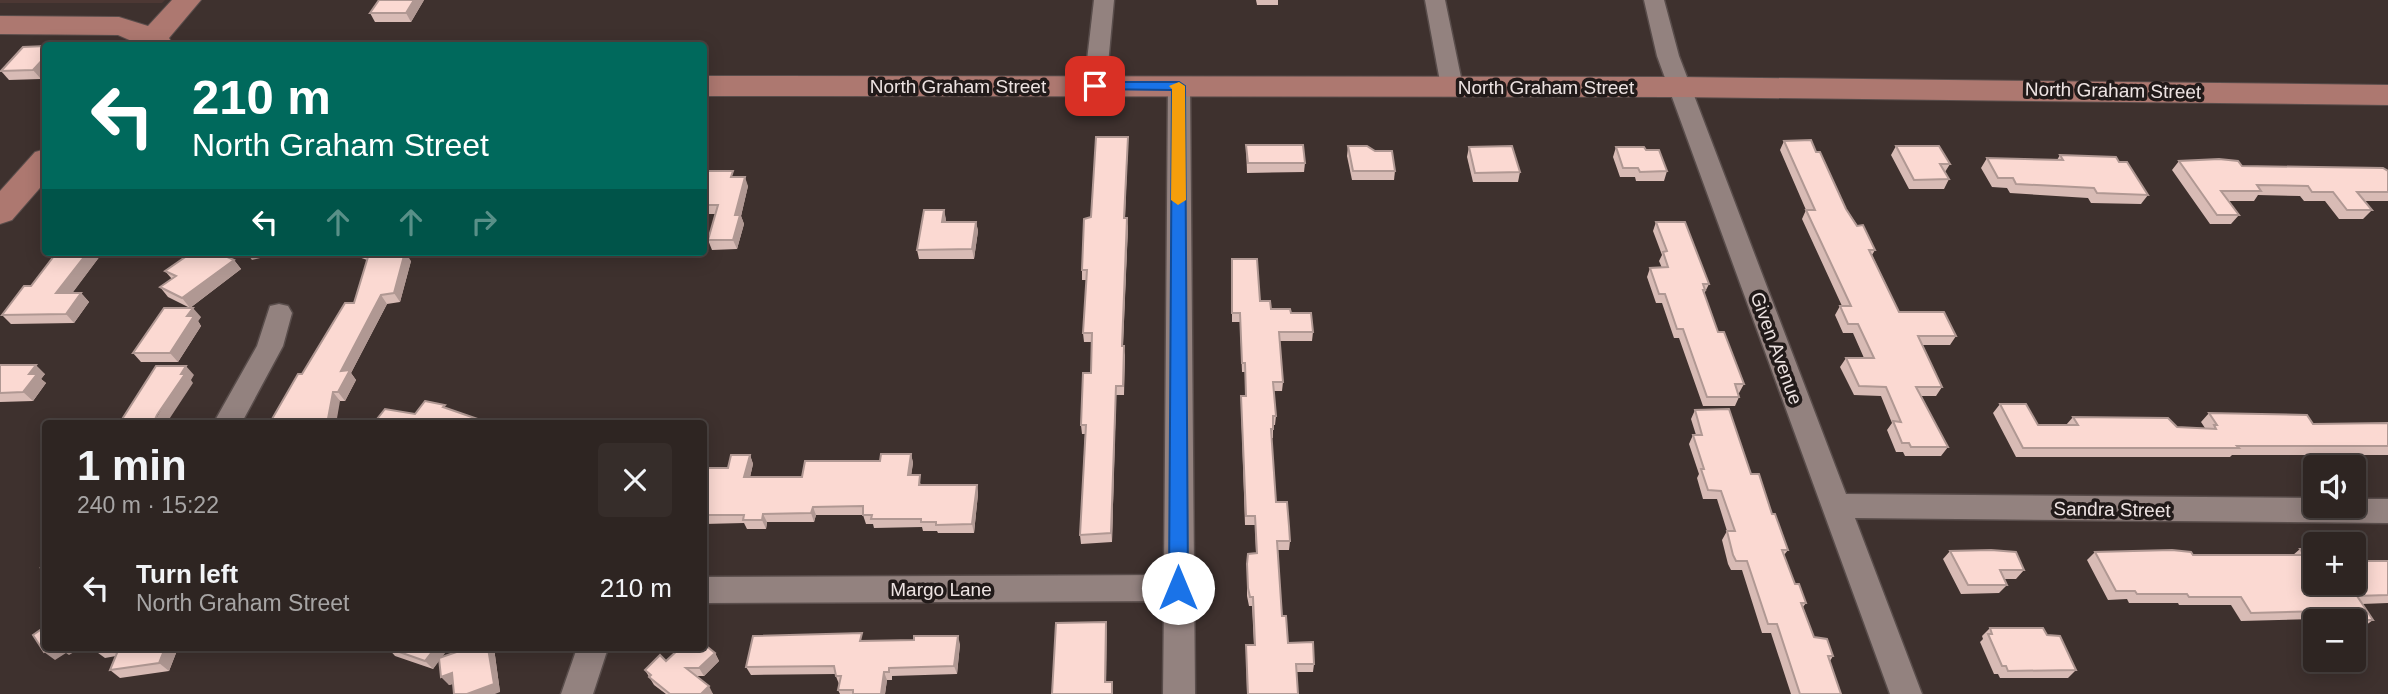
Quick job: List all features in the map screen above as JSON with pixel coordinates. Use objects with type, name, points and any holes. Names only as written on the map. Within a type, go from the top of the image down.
[{"type":"main road","points":[[153,42],[187,0]]},
{"type":"main road","points":[[0,25],[119,26],[137,31],[151,42]]},
{"type":"main road","name":"North Graham Street","points":[[707,86],[1679,87],[2388,95]]},
{"type":"main road","points":[[0,212],[42,165]]},
{"type":"street","points":[[1095,86],[1104,0]]},
{"type":"street","points":[[1436,0],[1452,86]]},
{"type":"street","name":"Given Avenue","points":[[1654,0],[1659,29],[1679,87],[1906,694]]},
{"type":"street","points":[[1179,86],[1179,694]]},
{"type":"street","points":[[229,420],[270,346],[279,313]]},
{"type":"street","name":"Sandra Street","points":[[1836,506],[2388,511]]},
{"type":"street","name":"Margo Lane","points":[[707,590],[1178,588]]},
{"type":"street","points":[[577,694],[591,651]]},
{"type":"shaded area","points":[[0,0],[165,0],[162,3],[0,3]]},
{"type":"building","points":[[379,0],[414,0],[406,13],[370,13]]},
{"type":"building","points":[[42,46],[42,60],[33,70],[1,71],[23,47]]},
{"type":"building","points":[[1096,137],[1128,137],[1124,218],[1127,218],[1123,386],[1116,386],[1111,533],[1080,535],[1086,425],[1081,425],[1083,373],[1091,373],[1092,333],[1083,333],[1087,270],[1082,270],[1084,219],[1091,217]]},
{"type":"building","points":[[1811,140],[1816,152],[1820,152],[1846,209],[1857,226],[1863,225],[1875,250],[1869,250],[1899,312],[1944,312],[1956,336],[1918,336],[1942,387],[1916,387],[1948,447],[1911,447],[1909,443],[1902,443],[1893,421],[1901,422],[1886,387],[1859,386],[1846,358],[1874,358],[1858,324],[1848,324],[1840,306],[1851,306],[1806,210],[1815,210],[1784,141]]},
{"type":"building","points":[[1246,145],[1303,145],[1305,163],[1248,163]]},
{"type":"building","points":[[1348,146],[1367,146],[1375,151],[1392,151],[1395,171],[1353,171]]},
{"type":"building","points":[[1512,146],[1520,172],[1475,173],[1469,147]]},
{"type":"building","points":[[1896,146],[1939,146],[1950,164],[1940,164],[1949,179],[1914,180]]},
{"type":"building","points":[[1616,147],[1659,150],[1667,171],[1640,172],[1638,168],[1623,168]]},
{"type":"building","points":[[2060,155],[2116,157],[2119,162],[2127,162],[2148,195],[2097,193],[2094,188],[2016,184],[2013,178],[1998,178],[1987,158],[2063,160]]},
{"type":"building","points":[[2179,161],[2238,161],[2242,166],[2383,168],[2388,171],[2388,192],[2357,192],[2372,210],[2347,210],[2333,192],[2312,192],[2308,186],[2257,185],[2261,191],[2221,191],[2239,215],[2217,215]]},
{"type":"building","points":[[708,171],[733,171],[731,177],[745,177],[735,215],[740,215],[733,240],[708,240],[718,205],[707,205]]},
{"type":"building","points":[[924,210],[944,210],[942,222],[976,222],[972,249],[917,250]]},
{"type":"building","points":[[1656,222],[1685,222],[1709,284],[1703,284],[1703,290],[1718,332],[1724,332],[1744,384],[1735,384],[1739,397],[1707,397],[1683,329],[1677,329],[1665,294],[1659,294],[1650,268],[1668,267],[1663,252],[1667,251]]},
{"type":"building","points":[[54,256],[85,256],[56,293],[81,293],[66,314],[2,315],[24,286],[31,286]]},
{"type":"building","points":[[187,256],[225,256],[234,260],[182,298],[160,287],[176,276],[165,271]]},
{"type":"building","points":[[404,256],[394,293],[381,295],[341,371],[350,370],[338,392],[333,392],[328,420],[272,420],[298,374],[302,374],[345,303],[354,303],[368,257]]},
{"type":"building","points":[[1232,259],[1257,259],[1260,301],[1270,301],[1271,309],[1311,313],[1313,332],[1279,332],[1283,382],[1273,382],[1276,416],[1273,416],[1271,429],[1276,502],[1287,502],[1290,541],[1277,541],[1282,616],[1286,616],[1288,643],[1313,642],[1314,664],[1296,664],[1298,694],[1248,694],[1246,645],[1255,645],[1253,597],[1250,597],[1248,588],[1247,564],[1248,554],[1257,553],[1255,516],[1246,516],[1241,396],[1246,396],[1245,363],[1242,363],[1240,313],[1232,313]]},
{"type":"building","points":[[164,308],[193,308],[187,316],[194,316],[170,353],[133,353]]},
{"type":"building","points":[[0,365],[36,365],[29,374],[37,374],[23,392],[0,393]]},
{"type":"building","points":[[156,366],[186,366],[181,374],[185,374],[155,420],[122,420]]},
{"type":"building","points":[[425,401],[445,405],[443,407],[480,420],[376,420],[385,409],[415,414]]},
{"type":"building","points":[[2000,404],[2026,404],[2038,425],[2078,425],[2073,417],[2168,418],[2177,427],[2216,429],[2214,425],[2217,425],[2209,413],[2307,415],[2313,424],[2388,423],[2388,446],[2023,448]]},
{"type":"building","points":[[1729,409],[1751,474],[1759,474],[1772,514],[1775,514],[1788,550],[1782,550],[1795,584],[1799,584],[1806,603],[1801,603],[1814,637],[1827,639],[1833,656],[1828,656],[1841,694],[1800,694],[1777,624],[1768,624],[1747,561],[1736,561],[1733,555],[1727,531],[1735,531],[1721,491],[1708,490],[1693,435],[1702,435],[1695,410]]},
{"type":"building","points":[[881,454],[911,454],[908,475],[920,475],[919,485],[977,485],[972,524],[936,525],[936,522],[921,522],[921,519],[871,519],[872,515],[863,515],[863,506],[813,507],[811,513],[763,514],[762,520],[743,520],[744,515],[707,515],[707,468],[728,468],[731,455],[750,455],[744,477],[802,477],[805,461],[880,461]]},
{"type":"building","points":[[2172,550],[2191,552],[2193,555],[2303,555],[2303,595],[2366,595],[2366,561],[2388,561],[2388,595],[2357,596],[2366,609],[2303,609],[2303,612],[2251,613],[2241,597],[2189,597],[2187,594],[2137,594],[2135,591],[2116,591],[2095,552]]},
{"type":"building","points":[[1950,551],[2016,552],[2024,570],[2000,570],[2007,585],[1968,585]]},
{"type":"building","points":[[2366,610],[2373,620],[2366,620]]},
{"type":"building","points":[[1106,622],[1105,682],[1112,682],[1112,694],[1052,694],[1056,623]]},
{"type":"building","points":[[1990,628],[2043,628],[2047,635],[2060,636],[2076,670],[2008,671],[2006,666],[2002,666],[1988,634],[1992,634]]},
{"type":"building","points":[[42,629],[42,649],[33,635]]},
{"type":"building","points":[[862,633],[860,641],[914,640],[914,636],[958,636],[954,666],[889,668],[889,672],[884,672],[881,694],[853,694],[853,690],[838,690],[841,676],[836,676],[834,666],[746,667],[753,636]]},
{"type":"building","points":[[707,646],[715,653],[699,668],[686,668],[709,686],[701,694],[670,694],[649,677],[651,675],[645,670],[660,655],[666,661],[677,651],[707,651]]},
{"type":"building","points":[[118,651],[164,651],[159,663],[110,670]]},
{"type":"building","points":[[397,651],[433,651],[425,661]]},
{"type":"building","points":[[459,651],[488,651],[494,684],[467,694],[454,694],[452,673],[441,677],[439,658]]},
{"type":"slow traffic","points":[[1175,86],[1179,86],[1178,200]]},
{"type":"route","points":[[1095,86],[1179,86],[1178,588]]}]
